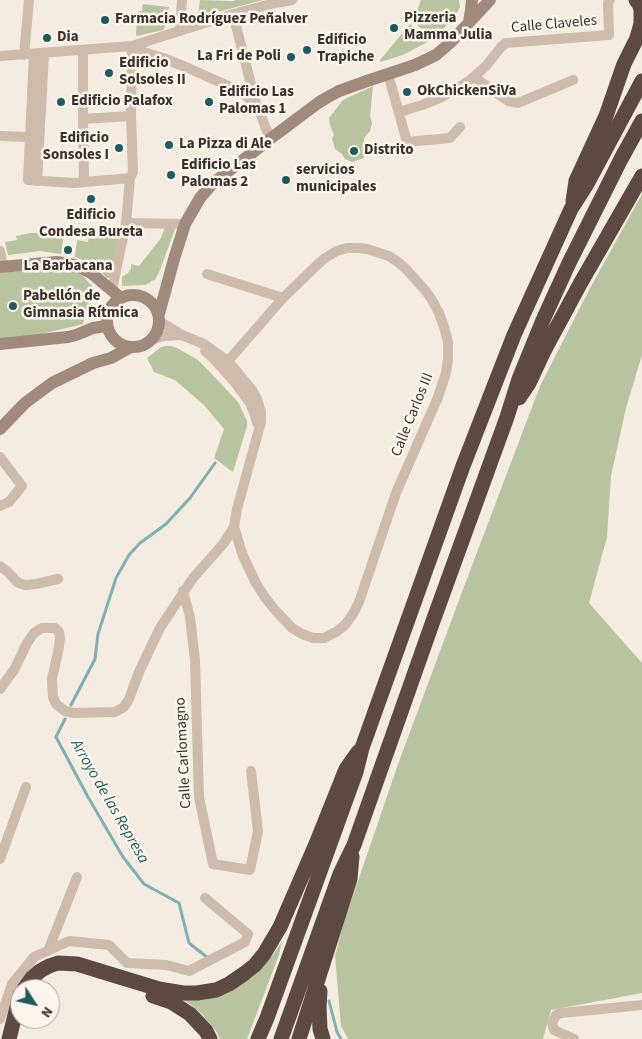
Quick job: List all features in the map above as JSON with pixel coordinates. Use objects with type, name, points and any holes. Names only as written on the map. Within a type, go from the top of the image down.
[{"type":"highway","points":[[571,209],[576,181],[606,116],[624,64],[639,31],[641,23],[640,9],[636,0]]},
{"type":"highway","points":[[258,1039],[356,772],[362,748],[488,400],[514,335],[571,209],[587,184],[642,81]]},
{"type":"highway","points":[[281,1039],[340,874],[354,845],[519,380],[543,320],[569,263],[642,120]]},
{"type":"highway","points":[[507,416],[529,383],[564,311],[642,176]]},
{"type":"highway","points":[[31,979],[40,971],[58,963],[77,964],[159,989],[197,993],[216,990],[245,973],[264,954],[280,926],[346,769],[362,748]]},
{"type":"highway","points":[[299,1039],[350,879],[354,845]]},
{"type":"highway","points":[[46,979],[54,974],[71,971],[82,973],[171,1002],[180,1006],[198,1022],[210,1039]]},
{"type":"highway","points":[[321,972],[319,1007],[320,1029],[324,1039]]},
{"type":"main road","points":[[468,22],[472,0]]},
{"type":"main road","points":[[0,429],[25,403],[52,383],[93,364],[112,358],[129,348],[142,346],[153,338],[157,333],[168,277],[185,224],[200,198],[212,184],[328,97],[339,91],[415,66],[436,55],[451,42],[490,0]]},
{"type":"main road","points":[[1,266],[57,262],[76,265],[91,273],[116,294],[134,295],[147,299],[152,304],[159,318]]},
{"type":"main road","points":[[140,296],[151,293],[168,277]]},
{"type":"main road","points":[[93,364],[106,349],[108,311],[116,302],[116,294]]},
{"type":"main road","points":[[0,344],[68,337],[93,328],[108,331],[117,343],[129,348]]},
{"type":"street","points":[[28,0],[34,54],[33,180]]},
{"type":"street","points":[[182,0],[182,30]]},
{"type":"street","points":[[182,30],[189,0]]},
{"type":"street","points":[[0,56],[132,46],[233,14],[292,0]]},
{"type":"street","name":"Calle Claveles","points":[[400,112],[442,97],[474,77],[486,66],[501,46],[506,43],[609,35],[608,3],[610,0]]},
{"type":"street","points":[[233,14],[256,105],[270,139]]},
{"type":"street","points":[[158,56],[157,48],[160,38]]},
{"type":"street","points":[[132,46],[137,50],[158,56],[242,92],[256,105]]},
{"type":"street","points":[[116,294],[128,208],[130,178],[133,172],[131,116],[132,46]]},
{"type":"street","points":[[83,50],[84,182]]},
{"type":"street","points":[[33,180],[30,138],[34,54]]},
{"type":"street","points":[[388,74],[407,142],[450,138],[460,127]]},
{"type":"street","points":[[474,77],[508,101],[518,103],[573,80]]},
{"type":"street","points":[[83,119],[131,116]]},
{"type":"street","points":[[0,136],[30,138]]},
{"type":"street","points":[[33,180],[74,183],[130,178]]},
{"type":"street","points":[[126,223],[185,224]]},
{"type":"street","name":"Calle Carlos III","points":[[228,361],[283,298],[325,258],[347,248],[368,249],[389,256],[398,262],[425,290],[439,313],[448,342],[446,373],[438,397],[396,493],[359,602],[345,625],[324,638],[313,638],[292,628],[264,596],[247,566],[234,527]]},
{"type":"street","points":[[0,251],[1,266]]},
{"type":"street","points":[[207,274],[283,298]]},
{"type":"street","points":[[159,318],[182,335],[204,344],[228,361],[250,395]]},
{"type":"street","points":[[153,338],[182,335]]},
{"type":"street","points":[[0,689],[14,670],[34,633],[42,628],[55,628],[59,632],[60,639],[52,679],[53,697],[56,704],[66,711],[74,713],[115,712],[124,707],[160,628],[192,578],[224,543],[234,527],[261,422],[261,412],[257,399],[237,385],[213,358],[194,341]]},
{"type":"street","points":[[213,358],[228,361]]},
{"type":"street","points":[[228,361],[228,366],[237,385]]},
{"type":"street","points":[[0,457],[22,486],[9,502],[0,506]]},
{"type":"street","points":[[0,566],[21,584],[36,584],[58,579]]},
{"type":"street","name":"Calle Carlomagno","points":[[183,591],[190,617],[195,660],[198,797],[213,864],[250,870],[258,831],[251,771]]},
{"type":"street","points":[[0,859],[26,786]]},
{"type":"street","points":[[48,951],[76,877]]},
{"type":"street","points":[[0,1019],[12,984],[34,957],[69,941],[109,945],[128,963],[166,965],[189,971],[245,942],[248,934],[205,898]]},
{"type":"street","points":[[574,1039],[554,1030],[552,1023],[556,1015],[642,1005]]},
{"type":"green space","points":[[200,0],[234,1],[263,0],[198,17]]},
{"type":"green space","points":[[421,0],[459,0],[460,7],[455,16],[432,39],[413,21]]},
{"type":"green space","points":[[143,4],[169,7],[163,30],[136,35],[137,12],[142,11]]},
{"type":"green space","points":[[410,24],[429,41],[405,54],[381,62],[380,60]]},
{"type":"green space","points":[[373,86],[370,116],[372,123],[370,131],[364,138],[364,158],[352,162],[345,159],[335,149],[332,139],[334,135],[329,118],[343,100]]},
{"type":"green space","points":[[642,194],[642,355],[626,408],[611,476],[607,537],[589,603],[642,663],[642,993],[551,1010],[543,1039],[348,1039],[341,1026],[335,956],[344,922],[397,767],[540,386],[588,292]]},
{"type":"green space","points":[[165,227],[175,229],[155,280],[145,285],[122,286],[122,277],[131,269],[131,264],[139,266],[161,238]]},
{"type":"green space","points":[[90,229],[120,229],[111,277],[109,278],[90,263],[75,257],[77,240],[88,242]]},
{"type":"green space","points":[[40,233],[40,235],[63,239],[61,254],[40,251],[8,255],[5,242],[17,240],[16,236]]},
{"type":"green space","points":[[67,268],[82,275],[93,287],[83,324],[37,335],[0,341],[0,273]]},
{"type":"green space","points":[[161,347],[177,348],[198,360],[238,402],[247,421],[247,426],[233,472],[214,458],[224,429],[204,405],[175,380],[154,372],[147,358]]},
{"type":"green space","points":[[282,941],[279,955],[247,1039],[220,1039],[202,1014],[182,999],[225,994],[253,976],[273,955]]},
{"type":"waterway","name":"Arroyo de las Represa","points":[[71,705],[95,659],[98,634],[116,578],[129,555],[140,543],[166,524],[190,498],[215,463]]},
{"type":"waterway","name":"Arroyo de las Represa","points":[[65,719],[56,737],[123,857],[144,884],[179,903],[189,943],[208,958]]},
{"type":"waterway","points":[[329,1001],[337,1032],[341,1039]]},
{"type":"place","name":"Farmacia Rodríguez Peñalver","points":[[105,20]]},
{"type":"place","name":"Pizzeria Mamma Julia","points":[[394,28]]},
{"type":"place","name":"Dia","points":[[47,38]]},
{"type":"place","name":"Edificio Trapiche","points":[[307,50]]},
{"type":"place","name":"La Fri de Poli","points":[[291,57]]},
{"type":"place","name":"Edificio Solsoles II","points":[[109,73]]},
{"type":"place","name":"OkChickenSiVa","points":[[407,92]]},
{"type":"place","name":"Edificio Palafox","points":[[61,102]]},
{"type":"place","name":"Edificio Las Palomas 1","points":[[209,102]]},
{"type":"place","name":"La Pizza di Ale","points":[[169,145]]},
{"type":"place","name":"Edificio Sonsoles I","points":[[119,148]]},
{"type":"place","name":"Distrito","points":[[354,151]]},
{"type":"place","name":"Edificio Las Palomas 2","points":[[171,175]]},
{"type":"place","name":"servicios municipales","points":[[286,180]]},
{"type":"place","name":"Edificio Condesa Bureta","points":[[91,199]]},
{"type":"place","name":"La Barbacana","points":[[68,250]]},
{"type":"place","name":"Pabellón de Gimnasia Rítmica","points":[[13,306]]}]
